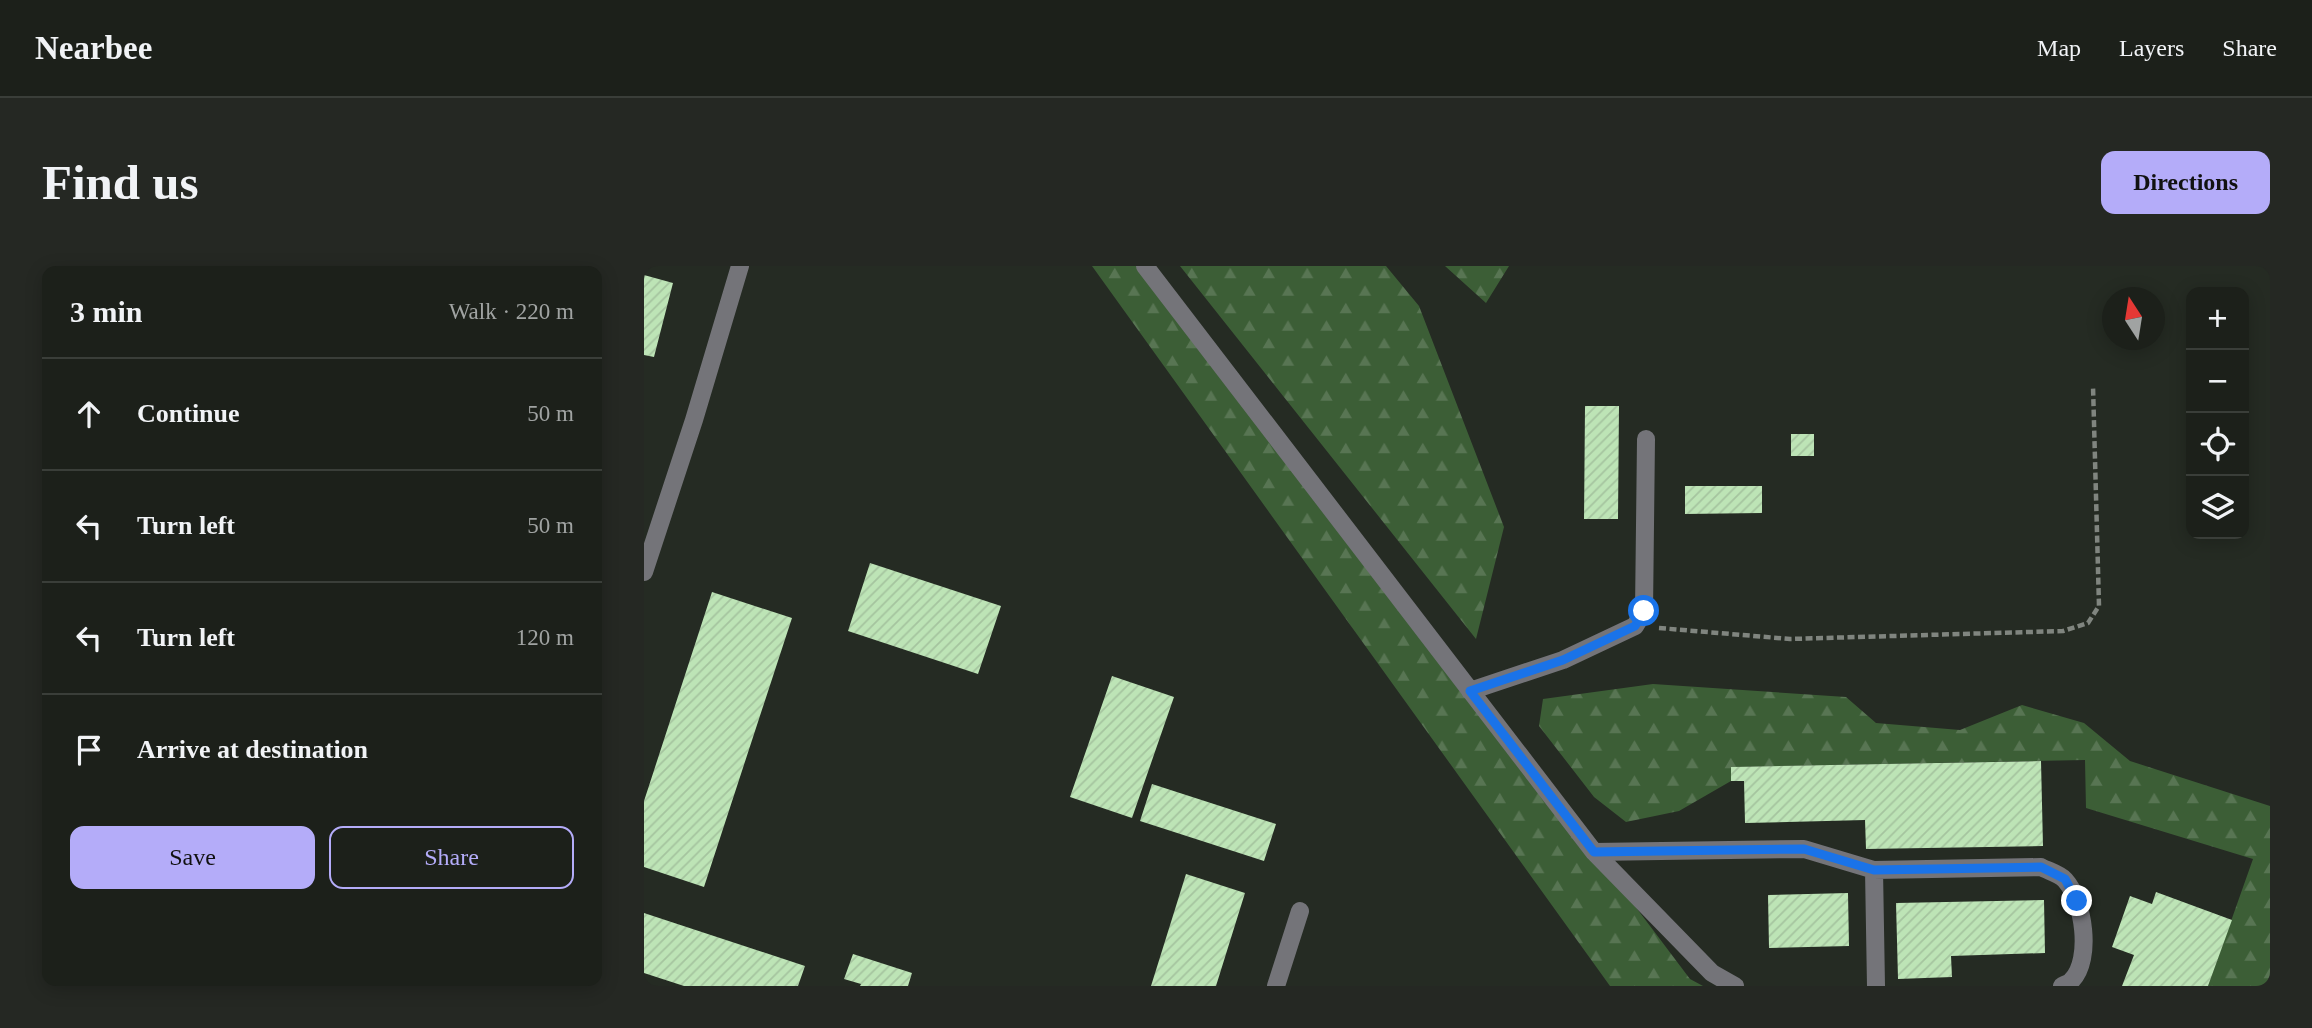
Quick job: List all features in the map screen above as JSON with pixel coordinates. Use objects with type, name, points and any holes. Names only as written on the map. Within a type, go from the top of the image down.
[{"type":"street","points":[[644,572],[694,420],[740,266]]},
{"type":"street","points":[[1144,266],[1594,852],[1712,973],[1735,986]]},
{"type":"street","points":[[1470,691],[1563,660],[1635,626],[1644,611],[1646,439]]},
{"type":"street","points":[[1594,852],[1804,849],[1874,870],[2041,867],[2065,879],[2077,901],[2083,925],[2084,956],[2072,981],[2062,986]]},
{"type":"street","points":[[1874,870],[1875,986]]},
{"type":"street","points":[[1276,986],[1300,911]]},
{"type":"path","points":[[1635,626],[1790,639],[2063,631],[2088,623],[2099,606],[2093,386]]},
{"type":"green space","points":[[1092,266],[1152,266],[1690,979],[1703,986],[1610,986]]},
{"type":"green space","points":[[1180,266],[1386,266],[1419,306],[1504,527],[1476,639]]},
{"type":"green space","points":[[1445,266],[1509,266],[1486,303]]},
{"type":"green space","points":[[1653,684],[1846,697],[1876,723],[1960,730],[2022,705],[2084,723],[2130,761],[2270,806],[2270,986],[2208,986],[2253,859],[2086,808],[2085,760],[1732,767],[1731,781],[1679,811],[1626,822],[1594,797],[1539,726],[1543,699]]},
{"type":"building","points":[[644,275],[673,283],[654,357],[644,355]]},
{"type":"building","points":[[1585,406],[1619,406],[1618,519],[1584,519]]},
{"type":"building","points":[[1791,434],[1814,434],[1814,456],[1791,456]]},
{"type":"building","points":[[1685,486],[1762,486],[1762,513],[1685,514]]},
{"type":"building","points":[[870,563],[1001,606],[978,674],[848,631]]},
{"type":"building","points":[[712,592],[792,618],[704,887],[644,867],[644,801]]},
{"type":"building","points":[[1112,676],[1174,697],[1132,818],[1070,797]]},
{"type":"building","points":[[2041,761],[2043,846],[1866,849],[1865,820],[1745,823],[1744,781],[1731,781],[1731,767]]},
{"type":"building","points":[[1152,784],[1276,824],[1264,861],[1140,821]]},
{"type":"building","points":[[1186,874],[1245,893],[1216,986],[1151,986]]},
{"type":"building","points":[[2156,892],[2232,920],[2208,986],[2122,986],[2134,955],[2112,947],[2130,896],[2152,904]]},
{"type":"building","points":[[1848,893],[1849,946],[1769,948],[1768,895]]},
{"type":"building","points":[[2044,900],[2045,953],[1951,956],[1952,977],[1898,979],[1896,903]]},
{"type":"building","points":[[644,913],[805,966],[798,986],[684,986],[644,973]]},
{"type":"building","points":[[853,954],[912,973],[908,986],[860,986],[861,984],[844,979]]},
{"type":"route","points":[[1644,611],[1635,626],[1563,660],[1470,691],[1594,852],[1804,849],[1874,870],[2041,867],[2065,879],[2077,901]]}]
